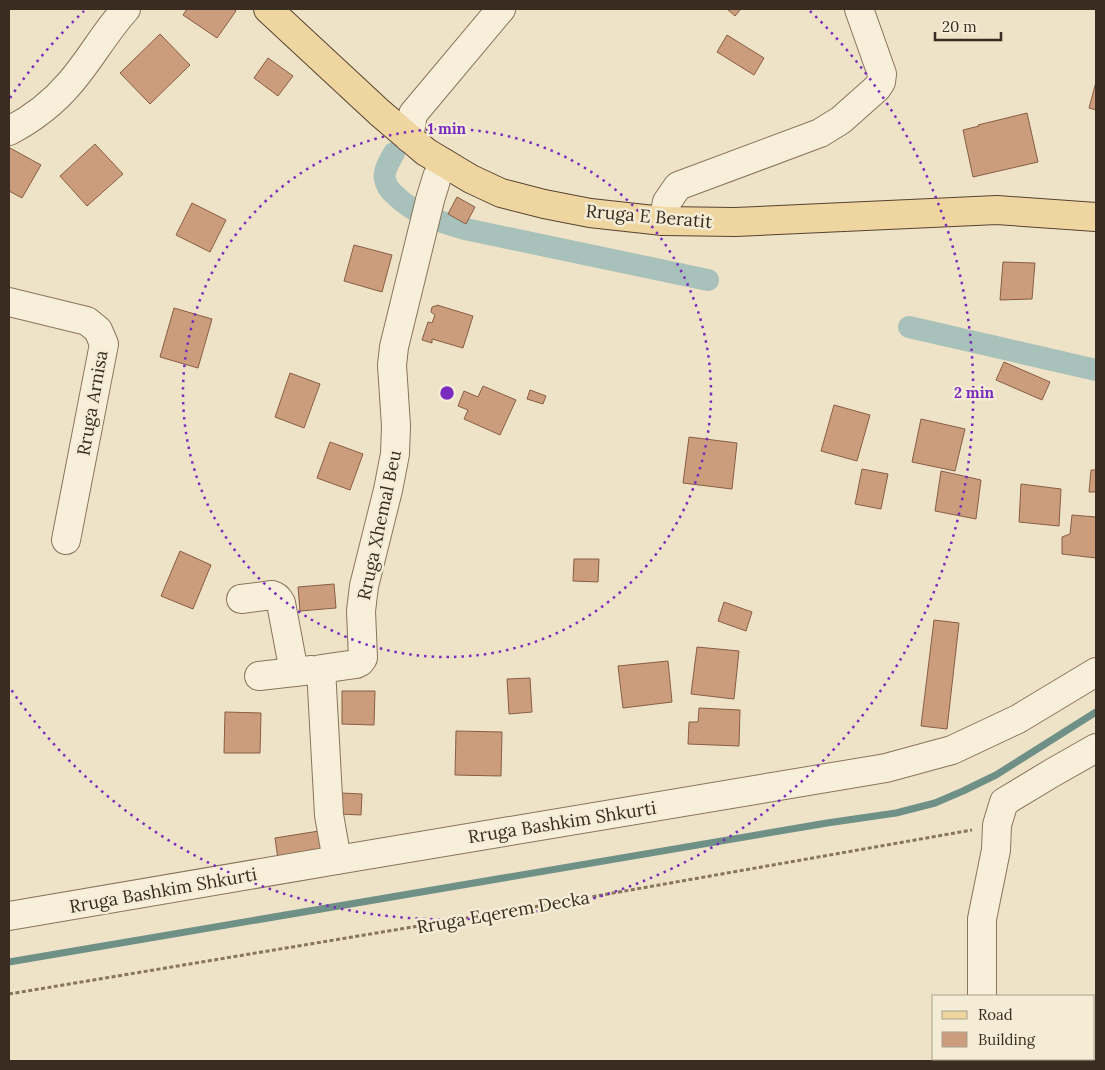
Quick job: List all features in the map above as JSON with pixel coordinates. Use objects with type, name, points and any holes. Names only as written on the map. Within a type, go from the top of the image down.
[{"type":"main road","name":"Rruga E Beratit","points":[[268,9],[366,100],[426,152],[471,179],[501,193],[544,204],[590,213],[663,221],[735,222],[997,210],[1096,217]]},
{"type":"street","points":[[9,131],[37,114],[70,84],[106,33],[126,9]]},
{"type":"street","points":[[409,138],[413,114],[501,9]]},
{"type":"street","points":[[663,221],[667,202],[678,186],[820,133],[842,120],[877,88],[881,82],[882,74],[860,9]]},
{"type":"street","name":"Rruga Xhemal Beu","points":[[259,676],[356,664],[362,661],[364,586],[395,454],[396,426],[392,365],[394,347],[430,200],[437,177],[444,163]]},
{"type":"street","name":"Rruga Arnisa","points":[[9,302],[87,322],[98,330],[104,344],[66,540]]},
{"type":"street","points":[[240,599],[276,595],[279,599],[294,672]]},
{"type":"street","points":[[321,669],[329,815],[337,860]]},
{"type":"street","name":"Rruga Bashkim Shkurti","points":[[9,916],[886,768],[952,750],[1018,718],[1096,672]]},
{"type":"street","points":[[982,995],[982,918],[996,850],[997,825],[1004,802],[1096,748]]},
{"type":"path","name":"Rruga Eqerem Decka","points":[[9,994],[561,902],[997,825]]},
{"type":"building","points":[[187,9],[233,9],[236,11],[217,38],[183,15]]},
{"type":"building","points":[[727,9],[741,9],[735,16]]},
{"type":"building","points":[[160,34],[190,65],[150,104],[120,73]]},
{"type":"building","points":[[727,35],[764,58],[754,75],[717,52]]},
{"type":"building","points":[[268,58],[293,76],[278,96],[254,78]]},
{"type":"building","points":[[1096,82],[1096,110],[1089,108]]},
{"type":"building","points":[[1027,113],[1038,162],[973,177],[963,130]]},
{"type":"building","points":[[95,144],[123,174],[87,206],[60,176]]},
{"type":"building","points":[[10,148],[41,165],[22,198],[9,191]]},
{"type":"building","points":[[457,197],[475,207],[466,224],[448,214]]},
{"type":"building","points":[[192,203],[226,220],[210,252],[176,235]]},
{"type":"building","points":[[354,245],[392,255],[382,292],[344,281]]},
{"type":"building","points":[[1003,262],[1035,263],[1032,299],[1000,300]]},
{"type":"building","points":[[437,305],[473,316],[463,348],[432,339],[432,343],[422,340],[428,322],[432,323],[435,315],[431,312],[432,307]]},
{"type":"building","points":[[174,308],[212,319],[198,368],[160,357]]},
{"type":"building","points":[[1004,362],[1050,382],[1042,400],[996,380]]},
{"type":"building","points":[[290,373],[320,384],[304,428],[275,417]]},
{"type":"building","points":[[483,386],[516,400],[500,435],[464,419],[468,410],[458,406],[464,391],[478,397]]},
{"type":"building","points":[[530,390],[546,396],[543,404],[527,399]]},
{"type":"building","points":[[834,405],[870,415],[857,461],[821,451]]},
{"type":"building","points":[[921,419],[965,429],[955,471],[912,462]]},
{"type":"building","points":[[689,437],[737,443],[732,489],[683,483]]},
{"type":"building","points":[[330,442],[363,454],[350,490],[317,478]]},
{"type":"building","points":[[862,469],[888,474],[881,509],[855,504]]},
{"type":"building","points":[[1091,470],[1096,470],[1096,492],[1089,492]]},
{"type":"building","points":[[941,471],[981,480],[976,519],[935,511]]},
{"type":"building","points":[[1021,484],[1061,489],[1059,526],[1019,522]]},
{"type":"building","points":[[1072,515],[1096,517],[1096,558],[1062,554],[1062,537],[1070,534]]},
{"type":"building","points":[[180,551],[211,565],[193,609],[161,596]]},
{"type":"building","points":[[574,559],[599,559],[598,582],[573,581]]},
{"type":"building","points":[[334,584],[336,608],[300,611],[298,587]]},
{"type":"building","points":[[724,602],[752,612],[746,631],[718,621]]},
{"type":"building","points":[[934,620],[959,623],[947,729],[921,726]]},
{"type":"building","points":[[697,647],[739,651],[734,699],[691,694]]},
{"type":"building","points":[[668,661],[672,702],[623,708],[618,666]]},
{"type":"building","points":[[530,678],[532,712],[509,714],[507,679]]},
{"type":"building","points":[[342,691],[375,691],[374,725],[342,724]]},
{"type":"building","points":[[699,708],[740,710],[739,746],[688,744],[689,722],[698,722]]},
{"type":"building","points":[[225,712],[261,713],[260,753],[224,753]]},
{"type":"building","points":[[456,731],[502,732],[501,776],[455,775]]},
{"type":"building","points":[[341,793],[362,794],[361,815],[340,814]]},
{"type":"building","points":[[319,831],[322,852],[278,859],[275,838]]},
{"type":"waterway","points":[[394,153],[385,172],[387,186],[403,202],[427,217],[465,229],[708,280]]},
{"type":"waterway","points":[[909,327],[1096,370]]},
{"type":"waterway","points":[[9,962],[827,823],[896,813],[935,803],[996,775],[1096,712]]}]
